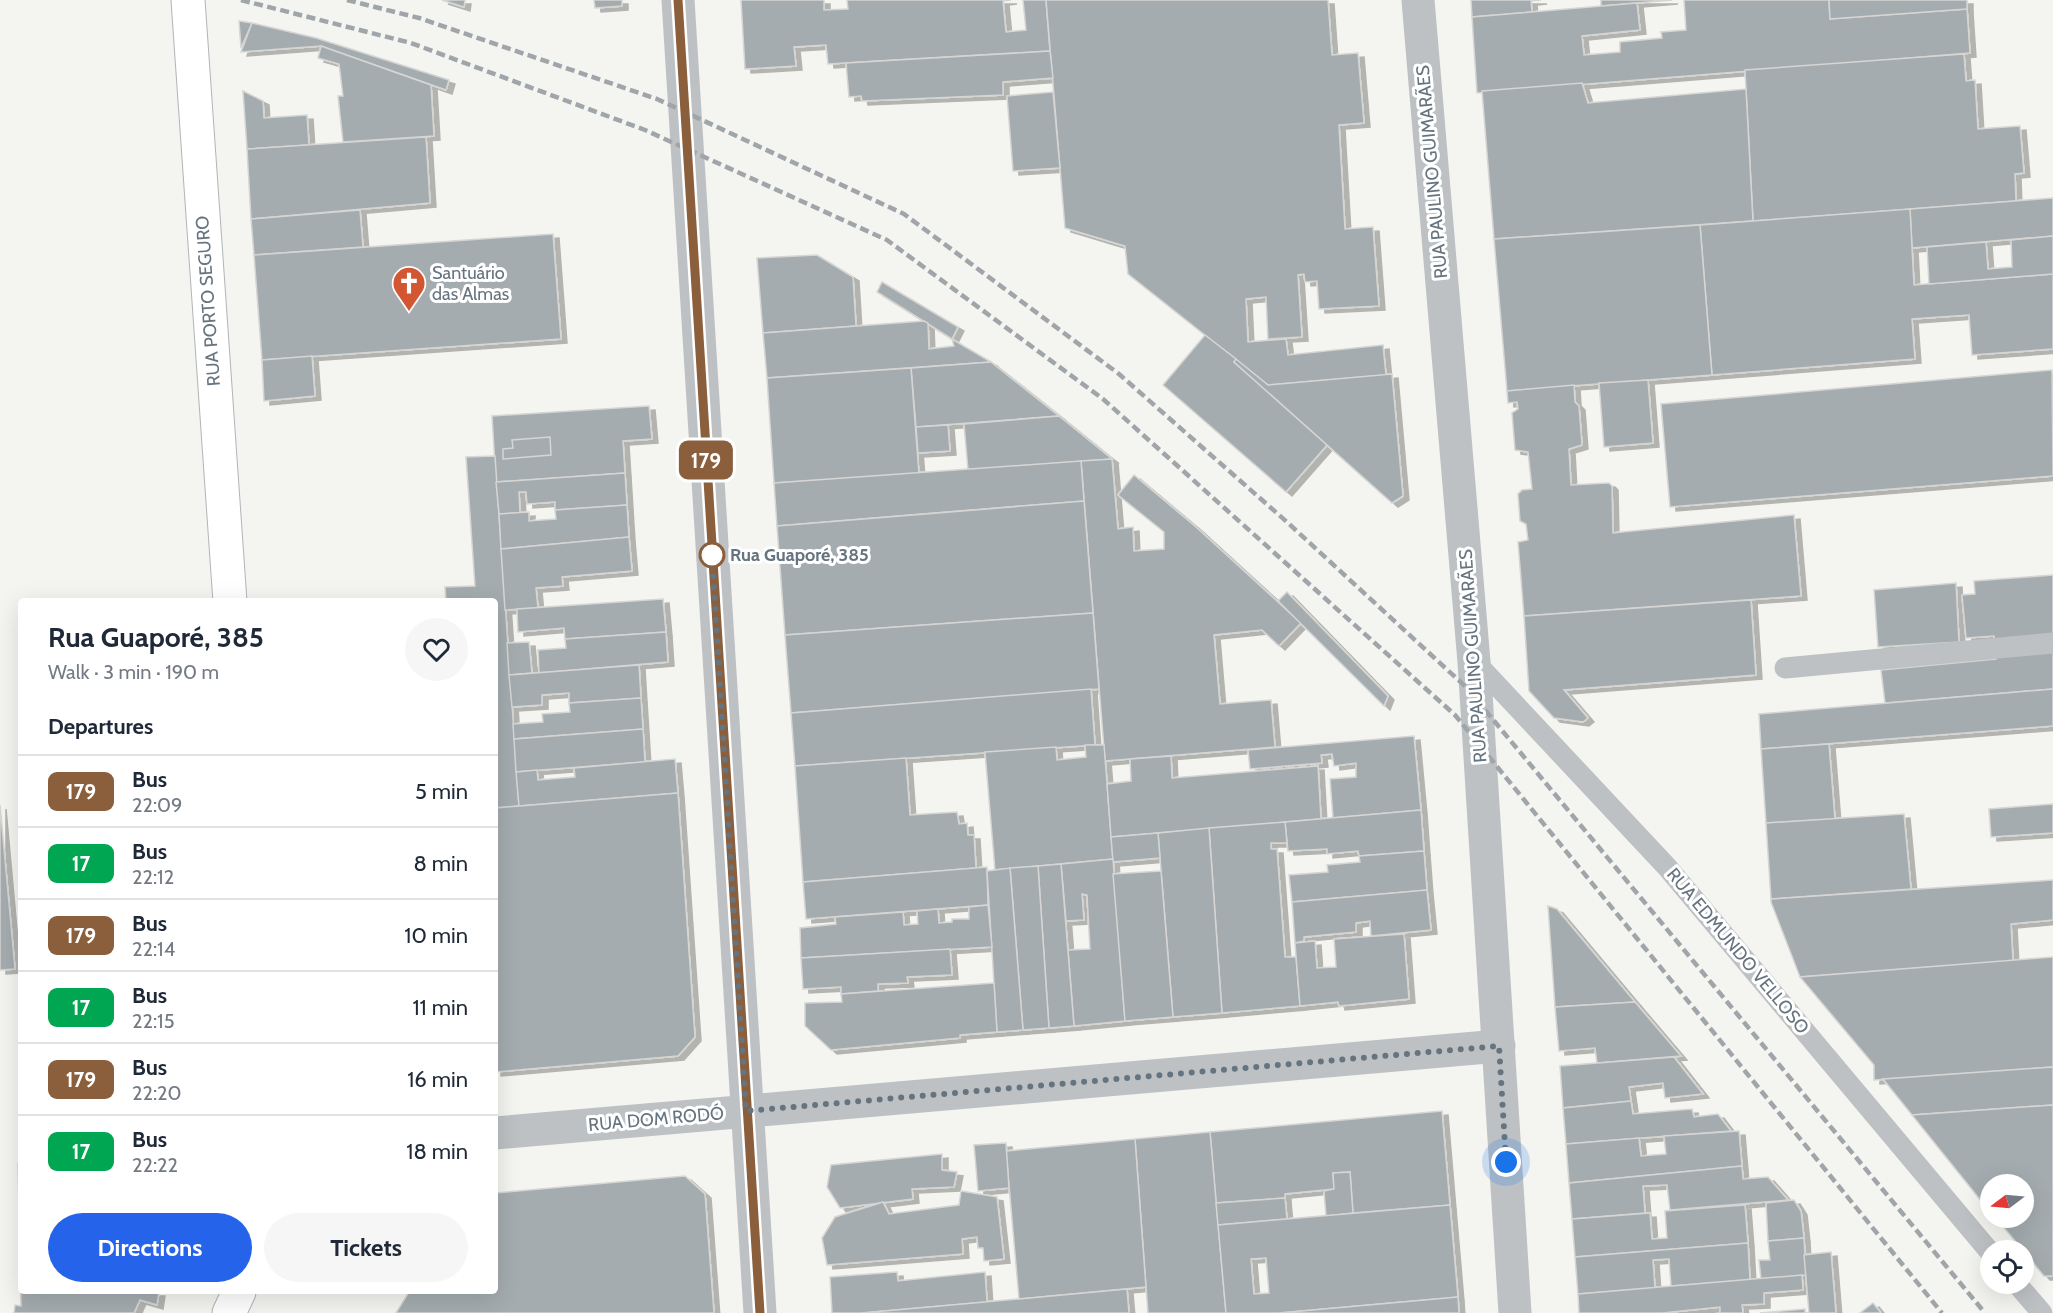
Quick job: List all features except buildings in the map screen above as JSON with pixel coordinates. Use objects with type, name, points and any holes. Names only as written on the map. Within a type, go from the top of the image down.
[{"type":"street","name":"RUA PORTO SEGURO","points":[[188,0],[230,598]]},
{"type":"street","points":[[678,0],[760,1313]]},
{"type":"street","name":"RUA PAULINO GUIMARÃES","points":[[1418,0],[1474,662],[1515,1313]]},
{"type":"street","name":"RUA DOM RODÓ","points":[[498,1133],[1499,1046]]},
{"type":"street","points":[[229,1313],[238,1294]]},
{"type":"lane","points":[[1785,668],[2053,643]]},
{"type":"lane","name":"RUA EDMUNDO VELLOSO","points":[[1474,662],[1667,867],[1980,1240]]},
{"type":"lane","points":[[2026,1294],[2042,1313]]},
{"type":"railway","points":[[241,0],[411,43],[645,130],[887,240],[1103,399],[1455,715],[1942,1313]]},
{"type":"railway","points":[[347,0],[419,18],[657,99],[904,214],[1119,374],[1287,522],[1466,687],[1985,1313]]},
{"type":"bus line","name":"179","points":[[678,0],[760,1313]]},
{"type":"place","name":"Santuário das Almas","points":[[409,312]]},
{"type":"place","name":"Rua Guaporé, 385","points":[[712,555]]},
{"type":"route","points":[[712,555],[746,1111],[1499,1046],[1506,1162]]}]
